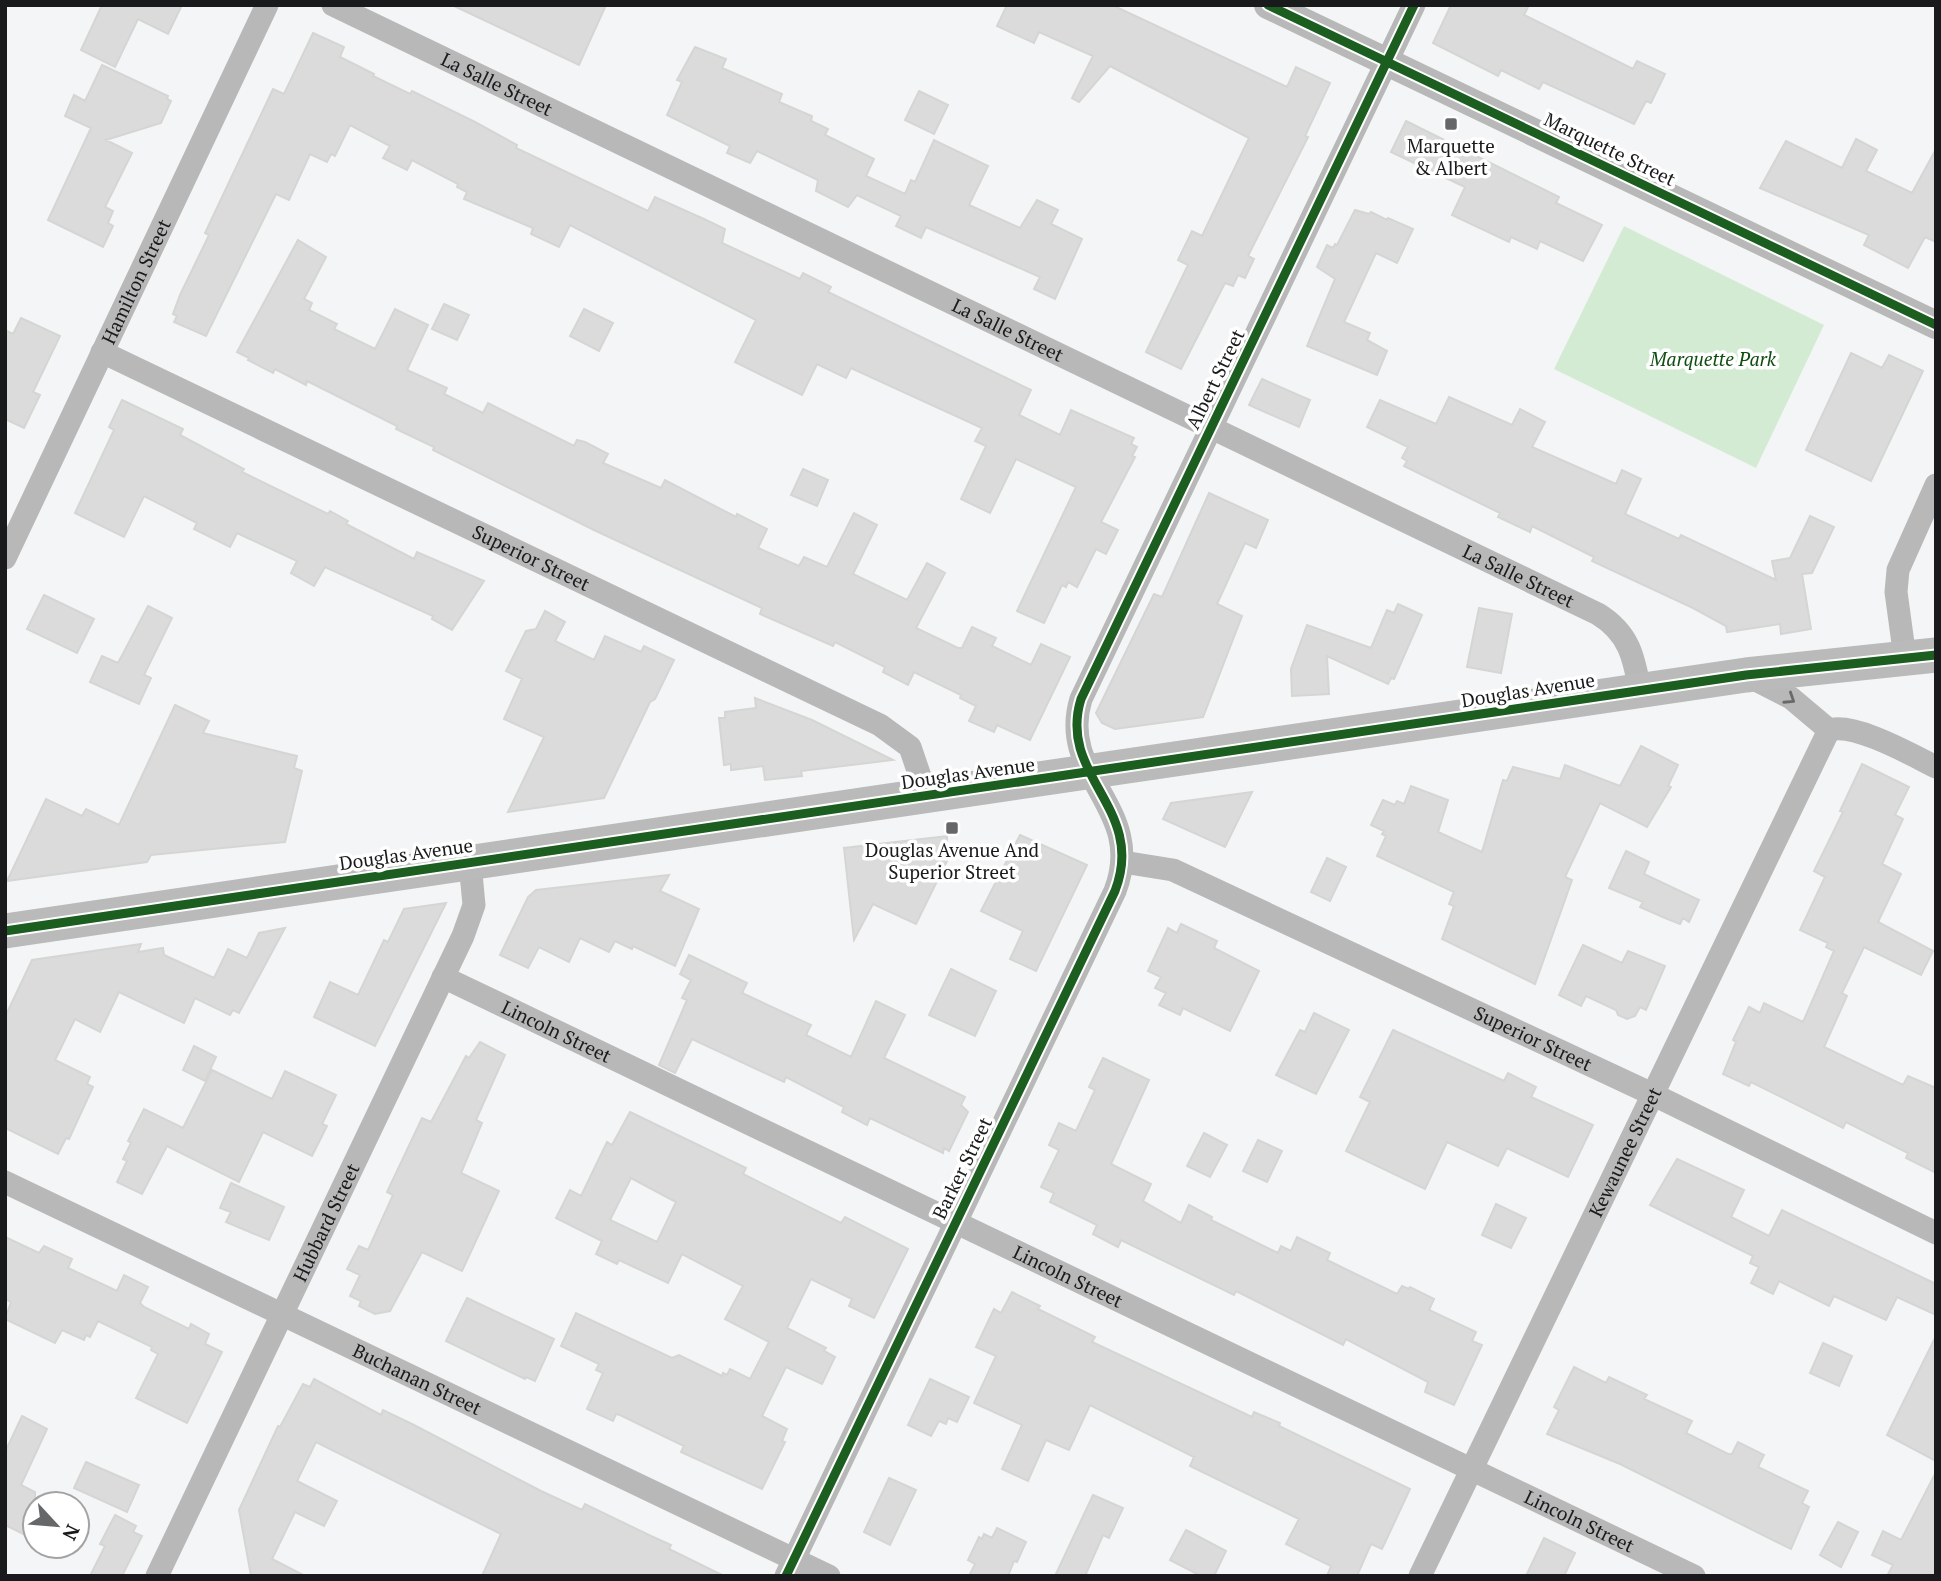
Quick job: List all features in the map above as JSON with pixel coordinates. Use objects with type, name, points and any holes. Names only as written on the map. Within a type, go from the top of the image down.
[{"type":"main road","name":"Douglas Avenue","points":[[5,932],[1746,675],[1920,656]]},
{"type":"street","name":"Hamilton Street","points":[[5,558],[268,5]]},
{"type":"street","name":"La Salle Street","points":[[333,5],[1598,614],[1618,628],[1626,640],[1640,691]]},
{"type":"street","name":"Marquette Street","points":[[1268,5],[1936,325]]},
{"type":"street","name":"Albert Street","points":[[1089,774],[1080,751],[1077,729],[1081,699],[1413,5]]},
{"type":"street","name":"Superior Street","points":[[102,352],[880,725],[910,747],[927,797]]},
{"type":"street","points":[[1920,656],[1896,592],[1898,570],[1936,485]]},
{"type":"street","points":[[1746,675],[1791,698],[1829,730],[1839,728],[1866,736],[1936,767]]},
{"type":"street","name":"Kewaunee Street","points":[[1420,1576],[1829,730]]},
{"type":"street","name":"Barker Street","points":[[790,1567],[1115,891],[1123,862],[1121,835],[1117,820],[1089,774]]},
{"type":"street","name":"Superior Street","points":[[1123,862],[1173,870],[1651,1094],[1936,1233]]},
{"type":"street","name":"Hubbard Street","points":[[157,1576],[473,911],[470,863]]},
{"type":"street","name":"Lincoln Street","points":[[443,977],[1693,1576]]},
{"type":"street","name":"Buchanan Street","points":[[5,1182],[282,1314],[790,1567],[828,1576]]},
{"type":"green space","name":"Marquette Park","points":[[1624,226],[1824,325],[1756,468],[1554,369]]},
{"type":"building","points":[[102,5],[182,5],[168,34],[138,19],[115,67],[81,50]]},
{"type":"building","points":[[452,5],[606,5],[579,65]]},
{"type":"building","points":[[1007,5],[1112,5],[1287,87],[1296,67],[1330,83],[1305,136],[1308,137],[1248,256],[1254,259],[1245,278],[1238,275],[1233,286],[1225,283],[1181,369],[1146,352],[1188,265],[1178,260],[1192,231],[1202,236],[1249,138],[1110,66],[1079,102],[1072,98],[1093,56],[1039,32],[1034,43],[997,26]]},
{"type":"building","points":[[1451,5],[1529,5],[1524,15],[1633,69],[1637,61],[1665,74],[1651,103],[1646,101],[1634,124],[1543,82],[1539,89],[1501,70],[1498,76],[1433,43]]},
{"type":"building","points":[[313,33],[344,47],[340,57],[374,74],[373,76],[410,94],[412,91],[475,122],[517,145],[516,148],[648,211],[655,197],[704,219],[725,229],[722,243],[800,279],[803,273],[831,287],[828,292],[1031,390],[1019,415],[1060,435],[1071,410],[1134,438],[1131,444],[1137,447],[1132,456],[1135,457],[1101,522],[1118,530],[1106,554],[1096,549],[1077,587],[1068,582],[1066,587],[1062,585],[1044,623],[1017,611],[1076,487],[1016,459],[990,513],[961,499],[986,446],[975,441],[982,428],[851,368],[846,378],[817,364],[802,395],[735,362],[756,320],[570,225],[559,247],[531,234],[533,228],[464,199],[467,192],[457,187],[458,184],[412,160],[407,170],[383,158],[390,146],[350,125],[335,156],[331,154],[327,162],[310,154],[289,200],[276,194],[206,336],[174,322],[177,316],[173,314],[180,295],[209,235],[205,233],[273,89],[284,94]]},
{"type":"building","points":[[695,47],[726,59],[722,68],[782,94],[779,102],[812,116],[811,121],[828,129],[825,135],[874,159],[866,176],[905,194],[911,180],[915,182],[934,140],[988,166],[969,205],[1020,228],[1037,200],[1058,210],[1051,224],[1082,239],[1055,299],[1034,289],[1040,277],[926,227],[921,238],[896,226],[901,216],[857,195],[848,207],[816,191],[818,180],[757,151],[750,163],[727,153],[730,146],[667,115],[682,82],[677,80]]},
{"type":"building","points":[[102,65],[168,96],[167,99],[171,101],[161,123],[106,140],[132,153],[105,207],[113,211],[108,223],[113,226],[103,247],[48,220],[91,128],[65,116],[74,95],[85,101]]},
{"type":"building","points":[[919,91],[948,105],[934,134],[905,120]]},
{"type":"building","points":[[1406,121],[1559,197],[1556,203],[1602,225],[1583,261],[1540,241],[1537,249],[1511,237],[1509,242],[1452,215],[1465,187],[1391,152]]},
{"type":"building","points":[[1856,139],[1877,150],[1866,171],[1912,193],[1936,149],[1936,242],[1925,237],[1908,268],[1864,245],[1869,235],[1760,188],[1786,141],[1842,168]]},
{"type":"building","points":[[1355,210],[1369,214],[1371,212],[1413,229],[1397,263],[1376,253],[1344,322],[1370,333],[1367,340],[1387,351],[1377,375],[1307,346],[1335,279],[1317,267],[1327,245],[1333,248],[1337,245]]},
{"type":"building","points":[[298,240],[326,257],[304,299],[312,303],[309,310],[337,324],[334,329],[375,349],[395,309],[428,325],[407,370],[447,388],[444,394],[483,413],[488,403],[574,446],[577,440],[585,442],[608,454],[603,463],[661,488],[665,480],[736,517],[737,514],[767,529],[758,548],[799,566],[804,557],[827,567],[854,513],[877,525],[853,574],[907,600],[927,563],[945,573],[916,628],[962,648],[972,627],[996,638],[992,646],[1031,665],[1041,644],[1070,657],[1030,740],[997,725],[994,732],[969,721],[976,706],[960,698],[961,695],[914,672],[908,685],[883,672],[885,667],[835,642],[833,646],[760,614],[762,608],[596,531],[433,450],[434,447],[396,429],[397,426],[307,381],[306,385],[275,369],[273,373],[248,360],[249,358],[237,352]]},
{"type":"building","points":[[444,304],[469,315],[457,340],[432,329]]},
{"type":"building","points":[[584,309],[613,323],[599,351],[570,336]]},
{"type":"building","points":[[21,318],[60,336],[33,392],[40,395],[24,428],[5,419],[5,330],[13,334]]},
{"type":"building","points":[[1851,353],[1882,368],[1889,355],[1923,371],[1871,481],[1806,450]]},
{"type":"building","points":[[1262,379],[1310,400],[1299,427],[1249,405]]},
{"type":"building","points":[[1449,397],[1512,425],[1520,409],[1545,422],[1532,447],[1616,484],[1622,470],[1641,479],[1625,514],[1679,539],[1681,535],[1776,580],[1772,561],[1790,558],[1810,516],[1834,527],[1812,573],[1802,574],[1811,629],[1781,634],[1780,624],[1727,632],[1726,626],[1592,561],[1594,557],[1532,526],[1530,532],[1498,517],[1500,513],[1404,466],[1407,461],[1402,458],[1408,447],[1367,427],[1380,400],[1436,424]]},
{"type":"building","points":[[122,400],[183,429],[180,435],[244,469],[242,472],[328,514],[330,511],[348,521],[346,524],[414,559],[417,552],[484,581],[452,630],[432,619],[433,616],[325,567],[314,586],[291,573],[297,561],[237,533],[230,547],[194,529],[197,523],[144,496],[124,537],[75,513],[114,430],[109,427]]},
{"type":"building","points":[[803,469],[828,480],[817,506],[791,495]]},
{"type":"building","points":[[1209,493],[1268,520],[1256,548],[1245,543],[1217,604],[1242,616],[1203,717],[1115,729],[1102,723],[1096,713],[1154,594],[1162,597]]},
{"type":"building","points":[[44,595],[94,619],[77,653],[27,629]]},
{"type":"building","points":[[1398,604],[1422,615],[1394,679],[1391,678],[1388,684],[1327,656],[1329,694],[1292,696],[1291,669],[1307,625],[1371,648],[1387,610],[1394,613]]},
{"type":"building","points":[[148,606],[172,618],[144,675],[151,678],[139,704],[90,682],[102,656],[118,663]]},
{"type":"building","points":[[1479,608],[1512,614],[1501,673],[1467,667]]},
{"type":"building","points":[[545,611],[565,622],[555,641],[594,660],[605,636],[641,652],[644,646],[674,660],[655,699],[650,702],[604,798],[508,812],[544,737],[504,719],[522,679],[506,671],[526,631],[536,629]]},
{"type":"building","points":[[755,698],[812,720],[893,760],[801,771],[802,776],[765,780],[763,766],[731,770],[731,764],[724,765],[719,718],[725,718],[725,712],[756,708]]},
{"type":"building","points":[[175,705],[209,721],[203,733],[297,756],[294,768],[302,771],[285,842],[151,855],[147,862],[7,881],[46,799],[82,816],[86,809],[119,825]]},
{"type":"building","points":[[1641,746],[1678,765],[1668,786],[1671,787],[1647,827],[1600,803],[1565,877],[1572,880],[1535,984],[1442,939],[1454,906],[1449,904],[1454,892],[1377,856],[1386,836],[1382,834],[1384,831],[1371,825],[1383,800],[1395,805],[1397,801],[1404,804],[1411,786],[1448,800],[1438,832],[1482,852],[1503,780],[1507,781],[1513,767],[1560,779],[1565,765],[1620,786]]},
{"type":"building","points":[[1862,764],[1909,787],[1895,815],[1903,819],[1882,864],[1901,874],[1878,922],[1933,951],[1921,975],[1864,947],[1842,993],[1847,996],[1824,1047],[1903,1085],[1908,1076],[1936,1088],[1936,1173],[1906,1158],[1908,1153],[1846,1122],[1843,1128],[1751,1082],[1749,1086],[1723,1074],[1736,1042],[1733,1040],[1749,1007],[1760,1013],[1764,1003],[1803,1022],[1834,951],[1826,947],[1828,943],[1800,930],[1825,877],[1814,871],[1843,812],[1840,811]]},
{"type":"building","points":[[1252,792],[1225,847],[1163,819],[1171,803]]},
{"type":"building","points":[[1020,835],[1087,865],[1036,971],[1010,959],[1023,931],[981,911]]},
{"type":"building","points":[[947,836],[947,861],[916,924],[873,904],[854,940],[844,848]]},
{"type":"building","points":[[1626,851],[1649,862],[1644,874],[1699,900],[1689,922],[1683,918],[1680,924],[1665,918],[1640,907],[1643,902],[1609,888]]},
{"type":"building","points":[[1327,858],[1346,867],[1330,901],[1311,892]]},
{"type":"building","points":[[669,875],[660,891],[699,909],[675,966],[633,946],[632,949],[615,941],[609,952],[580,938],[569,962],[539,947],[528,968],[500,955],[528,897],[536,890]]},
{"type":"building","points":[[446,903],[375,1046],[314,1017],[330,982],[358,995],[384,940],[388,942],[404,909]]},
{"type":"building","points":[[1181,924],[1217,941],[1214,948],[1259,971],[1230,1031],[1183,1008],[1180,1015],[1159,1005],[1166,993],[1155,988],[1161,977],[1148,971],[1168,928],[1177,933]]},
{"type":"building","points":[[285,928],[239,1013],[233,1010],[230,1015],[195,998],[184,1023],[119,992],[100,1032],[75,1019],[55,1060],[90,1077],[87,1084],[93,1087],[69,1139],[66,1138],[58,1154],[5,1128],[5,1017],[32,960],[141,944],[138,952],[163,948],[164,955],[214,978],[228,949],[247,958],[259,933]]},
{"type":"building","points":[[1583,945],[1622,963],[1628,951],[1665,966],[1646,1010],[1640,1007],[1635,1016],[1627,1019],[1618,1015],[1616,1010],[1586,996],[1581,1006],[1559,995]]},
{"type":"building","points":[[689,955],[747,983],[742,993],[811,1025],[806,1035],[851,1057],[876,1001],[905,1015],[884,1058],[965,1097],[961,1105],[968,1112],[949,1151],[944,1148],[943,1153],[870,1118],[867,1125],[842,1112],[844,1107],[786,1077],[784,1082],[692,1039],[675,1073],[659,1065],[687,1000],[682,998],[691,980],[680,974]]},
{"type":"building","points":[[951,969],[996,991],[975,1036],[929,1015]]},
{"type":"building","points":[[1314,1013],[1349,1030],[1316,1094],[1276,1075],[1300,1030],[1305,1032]]},
{"type":"building","points":[[1393,1030],[1504,1081],[1508,1073],[1536,1087],[1531,1097],[1593,1125],[1568,1177],[1507,1148],[1498,1166],[1447,1142],[1425,1189],[1346,1151],[1370,1102],[1360,1097]]},
{"type":"building","points":[[480,1042],[505,1055],[476,1120],[482,1123],[461,1173],[499,1191],[462,1271],[422,1252],[390,1311],[375,1314],[359,1306],[361,1301],[350,1296],[360,1275],[347,1269],[359,1246],[368,1250],[393,1195],[387,1192],[422,1118],[431,1122],[466,1056],[469,1058]]},
{"type":"building","points":[[194,1046],[216,1057],[205,1081],[183,1070]]},
{"type":"building","points":[[1103,1058],[1149,1080],[1111,1164],[1151,1184],[1143,1201],[1181,1223],[1189,1205],[1212,1217],[1211,1220],[1278,1253],[1281,1246],[1291,1251],[1297,1237],[1330,1253],[1327,1260],[1397,1294],[1402,1286],[1409,1289],[1410,1287],[1434,1299],[1429,1310],[1476,1332],[1472,1341],[1482,1345],[1454,1405],[1425,1392],[1428,1382],[1346,1339],[1343,1345],[1236,1291],[1234,1295],[1121,1240],[1118,1247],[1093,1234],[1097,1225],[1050,1202],[1054,1193],[1041,1187],[1059,1150],[1049,1145],[1059,1123],[1076,1131],[1095,1090],[1089,1087]]},
{"type":"building","points":[[212,1070],[272,1099],[285,1071],[336,1095],[322,1124],[327,1126],[312,1156],[263,1132],[239,1182],[167,1146],[142,1194],[117,1182],[127,1161],[123,1159],[131,1143],[128,1141],[144,1109],[183,1128]]},
{"type":"building","points":[[630,1112],[746,1168],[743,1174],[841,1223],[845,1217],[908,1249],[874,1318],[849,1306],[852,1299],[811,1279],[787,1328],[826,1348],[824,1351],[835,1357],[822,1384],[786,1367],[762,1416],[787,1429],[782,1441],[785,1442],[762,1489],[681,1452],[684,1446],[620,1415],[616,1414],[613,1421],[587,1409],[603,1373],[596,1370],[599,1364],[561,1346],[576,1313],[672,1358],[679,1355],[722,1376],[723,1373],[727,1375],[730,1369],[750,1379],[769,1342],[725,1319],[743,1286],[682,1254],[668,1283],[619,1260],[617,1264],[596,1254],[602,1241],[556,1218],[570,1190],[581,1196],[607,1142],[612,1145]],"holes":[[[631,1178],[676,1202],[657,1242],[610,1220]]]},
{"type":"building","points":[[1204,1133],[1227,1145],[1210,1177],[1187,1166]]},
{"type":"building","points":[[1258,1140],[1282,1151],[1267,1182],[1243,1171]]},
{"type":"building","points":[[1677,1159],[1744,1190],[1731,1217],[1769,1236],[1782,1210],[1936,1284],[1936,1315],[1897,1297],[1886,1320],[1834,1296],[1829,1306],[1779,1281],[1773,1294],[1751,1283],[1759,1267],[1750,1263],[1753,1256],[1650,1205]]},
{"type":"building","points":[[231,1183],[284,1207],[269,1240],[226,1222],[231,1212],[220,1208]]},
{"type":"building","points":[[1496,1204],[1526,1218],[1511,1248],[1482,1235]]},
{"type":"building","points":[[5,1237],[39,1253],[44,1246],[72,1259],[68,1268],[117,1291],[124,1275],[148,1287],[140,1303],[144,1307],[189,1329],[191,1324],[209,1334],[205,1344],[222,1352],[187,1423],[136,1398],[158,1354],[151,1350],[152,1347],[98,1321],[90,1337],[86,1335],[84,1340],[62,1330],[55,1343],[5,1319],[11,1302],[5,1299]]},
{"type":"building","points":[[1012,1292],[1040,1306],[1038,1309],[1095,1337],[1092,1342],[1252,1417],[1254,1412],[1280,1423],[1279,1426],[1410,1489],[1382,1549],[1371,1544],[1357,1576],[1327,1576],[1331,1566],[1286,1544],[1299,1519],[1190,1466],[1194,1457],[1090,1405],[1069,1450],[1046,1440],[1028,1481],[1002,1469],[1022,1425],[974,1403],[996,1356],[976,1347],[994,1309],[1001,1313]]},
{"type":"building","points":[[467,1298],[554,1339],[535,1381],[526,1377],[525,1379],[446,1341]]},
{"type":"building","points":[[1936,1336],[1936,1461],[1887,1435]]},
{"type":"building","points":[[1823,1343],[1852,1356],[1839,1386],[1810,1373]]},
{"type":"building","points":[[1574,1367],[1606,1383],[1609,1377],[1647,1395],[1644,1399],[1692,1421],[1686,1433],[1728,1454],[1732,1454],[1738,1442],[1764,1455],[1758,1467],[1808,1491],[1802,1503],[1809,1507],[1791,1549],[1620,1464],[1547,1434],[1559,1410],[1554,1407]]},
{"type":"building","points":[[314,1379],[381,1415],[383,1410],[412,1424],[541,1491],[582,1510],[585,1504],[671,1545],[669,1549],[724,1576],[482,1576],[501,1534],[316,1442],[297,1481],[337,1501],[324,1526],[295,1512],[272,1559],[305,1576],[251,1576],[239,1510],[278,1426],[280,1427],[303,1384],[310,1387]]},
{"type":"building","points":[[930,1379],[969,1397],[957,1422],[948,1418],[946,1424],[939,1421],[931,1436],[908,1425]]},
{"type":"building","points":[[22,1416],[47,1429],[21,1485],[31,1490],[21,1490],[21,1533],[5,1525],[5,1452]]},
{"type":"building","points":[[86,1462],[139,1485],[127,1512],[91,1496],[91,1490],[74,1488]]},
{"type":"building","points":[[1936,1472],[1936,1576],[1887,1576],[1893,1565],[1872,1555],[1883,1531],[1901,1540]]},
{"type":"building","points":[[889,1478],[916,1490],[890,1545],[864,1532]]},
{"type":"building","points":[[1093,1495],[1123,1508],[1109,1538],[1103,1535],[1085,1576],[1055,1576]]},
{"type":"building","points":[[115,1515],[136,1526],[133,1532],[142,1536],[122,1576],[90,1576],[105,1546],[100,1544]]},
{"type":"building","points":[[1838,1522],[1858,1532],[1841,1567],[1820,1555]]},
{"type":"building","points":[[997,1528],[1026,1542],[1017,1562],[1014,1561],[1008,1576],[969,1576],[975,1564],[968,1560],[979,1537],[982,1539],[984,1534],[992,1538]]},
{"type":"building","points":[[1186,1530],[1226,1551],[1214,1576],[1201,1576],[1170,1560]]},
{"type":"building","points":[[1544,1538],[1575,1553],[1564,1576],[1526,1576]]},
{"type":"cycle path","points":[[1268,5],[1936,325]]},
{"type":"cycle path","points":[[786,1576],[1115,891],[1122,862],[1120,837],[1112,814],[1081,750],[1077,726],[1081,699],[1414,5]]},
{"type":"cycle path","points":[[5,931],[1746,675],[1936,655]]},
{"type":"place","name":"Marquette & Albert","points":[[1451,124]]},
{"type":"place","name":"Douglas Avenue And Superior Street","points":[[952,828]]}]
